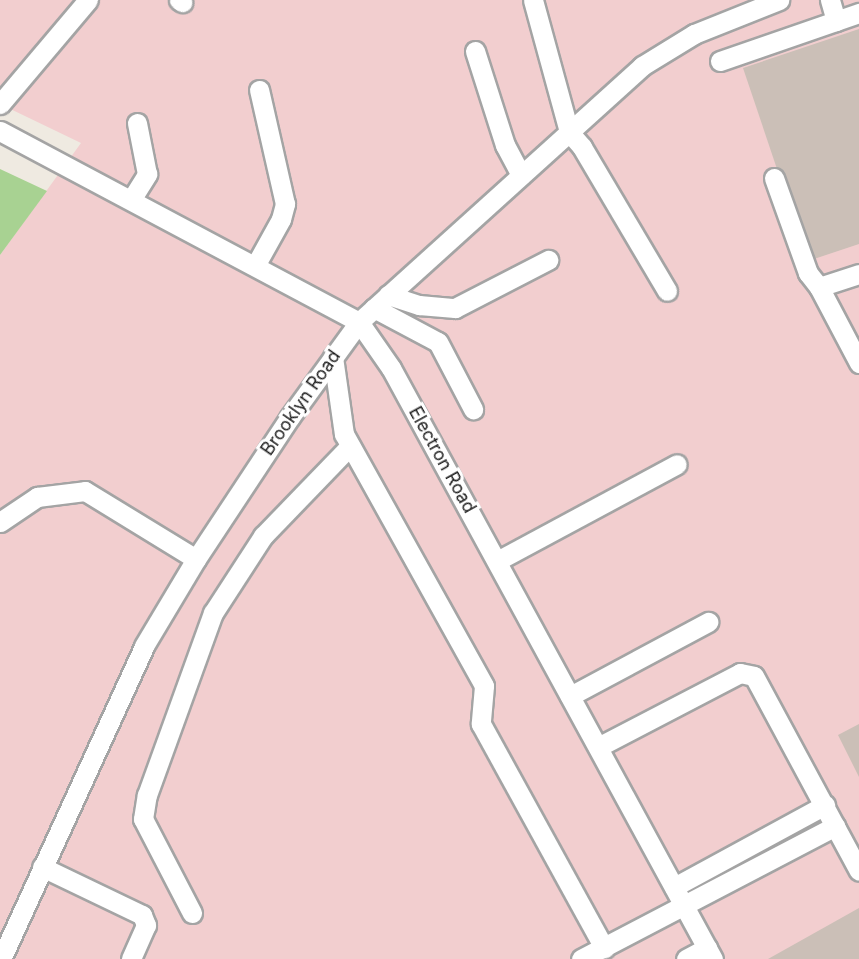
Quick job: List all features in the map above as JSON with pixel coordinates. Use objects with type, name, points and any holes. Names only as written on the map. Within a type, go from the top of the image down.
[{"type":"street","points":[[0,104],[88,0]]},
{"type":"street","points":[[533,0],[569,132],[582,147],[667,291]]},
{"type":"street","points":[[830,0],[836,21]]},
{"type":"street","name":"Brooklyn Road","points":[[7,957],[7,929],[42,867],[144,646],[196,559],[333,357],[374,309],[642,66],[667,48],[722,21],[770,2]]},
{"type":"street","points":[[720,61],[859,13]]},
{"type":"street","points":[[475,51],[505,145],[521,175]]},
{"type":"street","points":[[255,266],[281,219],[285,204],[259,90]]},
{"type":"street","points":[[131,200],[147,174],[137,123]]},
{"type":"street","name":"Electron Road","points":[[0,131],[255,266],[374,309],[391,368],[710,953]]},
{"type":"street","points":[[774,178],[808,273],[819,287],[859,363]]},
{"type":"street","points":[[374,309],[419,305],[455,308],[548,260]]},
{"type":"street","points":[[819,287],[859,274]]},
{"type":"street","points":[[374,309],[438,342],[473,409]]},
{"type":"street","points":[[333,357],[344,435],[485,686],[481,724],[604,948]]},
{"type":"street","points":[[192,913],[143,819],[147,795],[213,613],[263,536],[350,446]]},
{"type":"street","points":[[496,561],[677,464]]},
{"type":"street","points":[[0,522],[37,497],[85,491],[196,559]]},
{"type":"street","points":[[570,696],[708,622]]},
{"type":"street","points":[[598,747],[740,673],[748,673],[754,676],[859,872]]},
{"type":"street","points":[[674,887],[825,805]]},
{"type":"street","points":[[582,959],[835,826]]},
{"type":"street","points":[[42,867],[142,915],[146,925],[131,959]]},
{"type":"street","points":[[686,959],[710,953]]},
{"type":"shaded area","points":[[0,0],[859,0],[859,959],[0,959],[0,255],[81,143],[0,104]]},
{"type":"green space","points":[[0,169],[47,191],[0,255]]},
{"type":"building","points":[[859,29],[859,244],[808,261],[743,68]]},
{"type":"building","points":[[859,724],[859,777],[838,735]]},
{"type":"building","points":[[859,908],[859,959],[768,959]]}]
